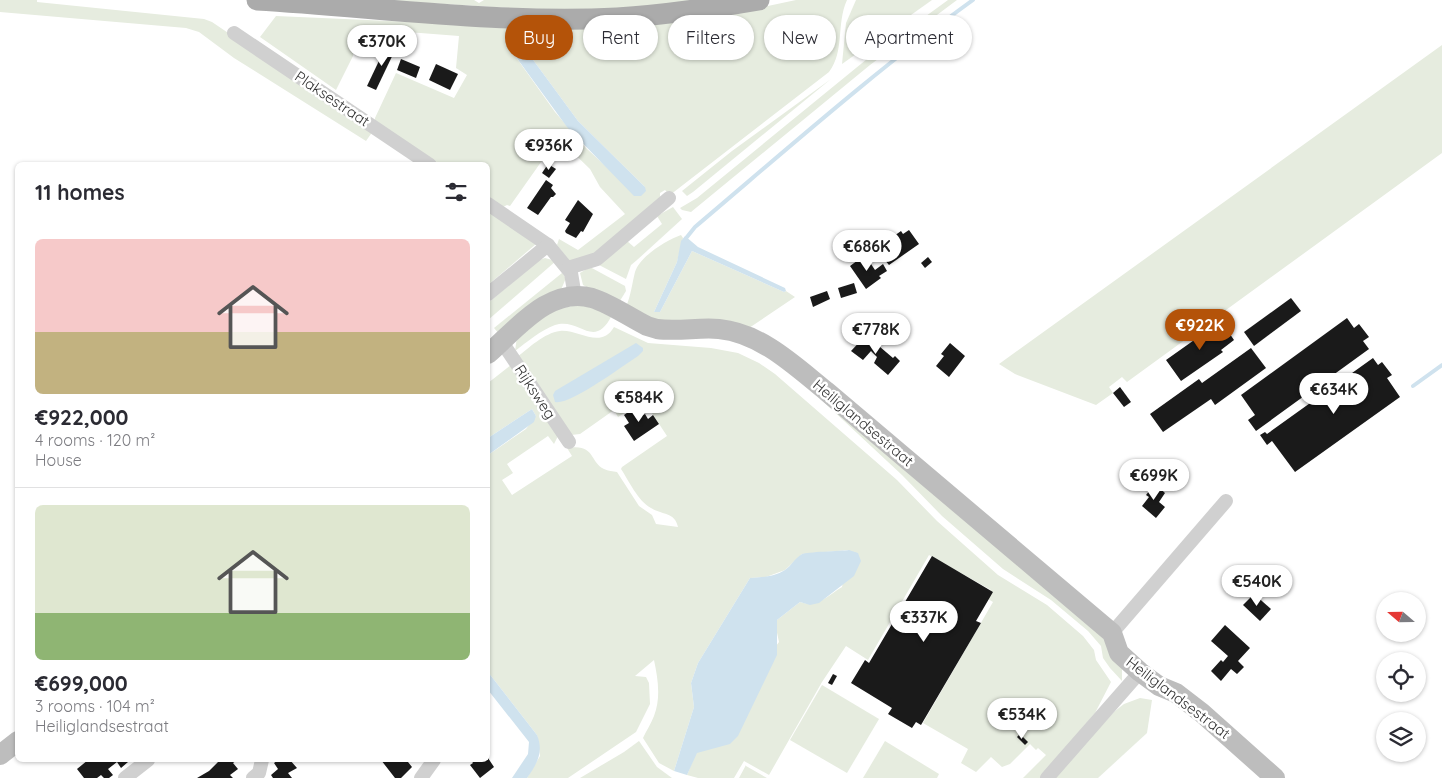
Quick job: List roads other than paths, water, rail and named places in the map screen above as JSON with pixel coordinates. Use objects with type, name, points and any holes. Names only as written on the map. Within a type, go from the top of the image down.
[{"type":"main road","points":[[257,0],[490,17],[551,19],[674,14],[760,0]]},
{"type":"street","name":"Plaksestraat","points":[[234,33],[426,162]]},
{"type":"street","points":[[568,268],[597,259],[669,198]]},
{"type":"street","points":[[490,205],[548,245],[571,273],[574,297]]},
{"type":"street","points":[[490,292],[548,245]]},
{"type":"street","name":"Rijksweg","points":[[569,442],[495,348],[547,304],[574,297]]},
{"type":"street","name":"Heiliglandsestraat","points":[[574,297],[591,298],[652,328],[668,330],[722,330],[742,335],[770,349],[826,391],[1112,633],[1119,653],[1140,672],[1159,686],[1176,693],[1202,713],[1275,778]]},
{"type":"street","points":[[1112,633],[1226,501]]},
{"type":"street","points":[[1047,778],[1140,672]]},
{"type":"street","points":[[0,755],[15,743]]},
{"type":"street","points":[[126,778],[146,762]]},
{"type":"street","points":[[253,778],[259,773],[262,762]]},
{"type":"street","points":[[421,778],[433,762]]},
{"type":"water","points":[[518,60],[533,60],[578,121],[645,187],[646,191],[641,196],[634,196],[567,127]]},
{"type":"water","points":[[685,236],[698,247],[785,288],[786,291],[784,292],[692,251],[660,312],[654,312],[677,262],[681,241]]},
{"type":"water","points":[[636,343],[643,348],[643,351],[638,356],[584,392],[562,402],[555,402],[553,395],[555,391]]},
{"type":"water","points":[[532,409],[536,416],[534,422],[490,454],[490,437]]},
{"type":"water","points":[[849,550],[858,553],[861,561],[854,576],[819,603],[810,605],[800,602],[777,620],[777,655],[738,736],[730,744],[697,753],[687,775],[674,771],[694,707],[691,683],[698,663],[750,578],[777,574],[787,568],[802,554]]},
{"type":"water","points":[[490,675],[537,735],[539,741],[540,752],[534,768],[527,778],[512,778],[528,754],[529,742],[490,693]]},
{"type":"waterway","points":[[687,237],[695,227],[832,111],[901,54],[973,0]]},
{"type":"waterway","points":[[1413,386],[1442,365]]}]
